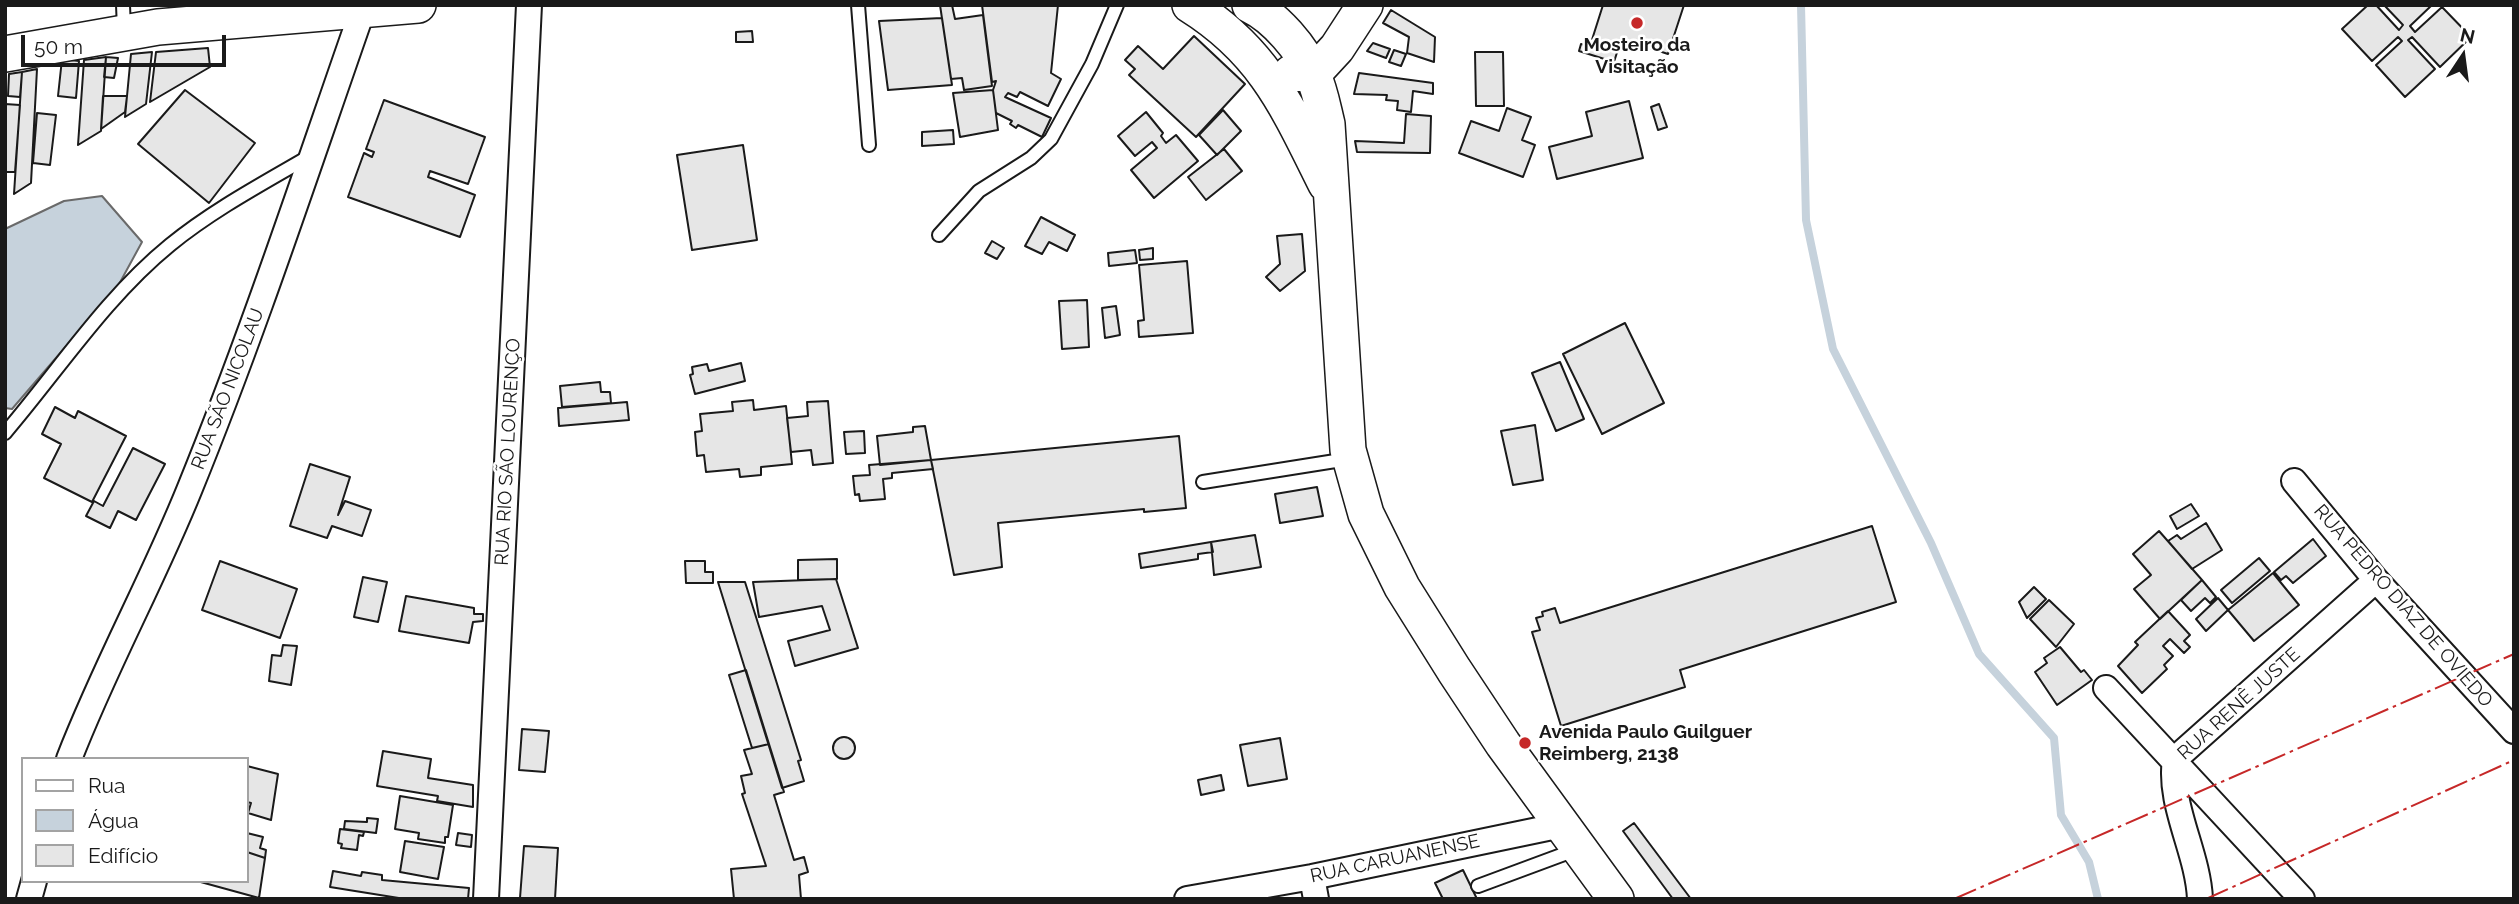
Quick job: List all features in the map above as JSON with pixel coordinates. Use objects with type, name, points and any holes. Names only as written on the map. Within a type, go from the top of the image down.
[{"type":"main road","points":[[5,54],[124,19],[158,27],[418,5]]},
{"type":"main road","points":[[1190,5],[1213,20],[1258,62],[1333,200]]},
{"type":"main road","points":[[1313,74],[1337,48],[1365,5]]},
{"type":"main road","points":[[1258,62],[1263,7]]},
{"type":"main road","points":[[1263,7],[1313,74],[1327,124],[1337,311],[1350,458],[1366,513],[1402,587],[1503,744],[1616,899]]},
{"type":"main road","points":[[1258,62],[1313,74]]},
{"type":"street","name":"RUA RIO SÃO LOURENÇO","points":[[486,899],[529,5]]},
{"type":"street","name":"RUA SÃO NICOLAU","points":[[70,757],[95,692],[132,618],[190,489],[313,154],[363,9]]},
{"type":"street","name":"RUA PEDRO DIAZ DE OVIEDO","points":[[2294,481],[2376,580],[2514,731]]},
{"type":"street","name":"RUA RENÊ JUSTE","points":[[2200,899],[2199,882],[2175,791],[2175,759],[2376,580]]},
{"type":"street","points":[[2106,688],[2175,759],[2302,899]]},
{"type":"street","name":"RUA CARUANENSE","points":[[1187,899],[1314,888],[1570,836]]},
{"type":"lane","points":[[858,5],[869,145]]},
{"type":"lane","points":[[939,235],[979,191],[1031,158],[1058,129],[1117,5]]},
{"type":"lane","points":[[5,433],[106,310],[168,246],[200,222],[313,154]]},
{"type":"lane","points":[[1203,482],[1350,458]]},
{"type":"lane","points":[[1478,886],[1570,836]]},
{"type":"water","points":[[102,196],[142,242],[118,286],[12,409],[5,408],[5,229],[64,201]]},
{"type":"building","points":[[940,5],[952,5],[955,19],[983,15],[992,86],[964,90],[962,78],[951,79]]},
{"type":"building","points":[[982,5],[1058,5],[1051,73],[1061,79],[1048,106],[1020,92],[1017,97],[1008,93],[1005,97],[1051,118],[1042,137],[1018,125],[1016,128],[1010,124],[1012,121],[996,113],[993,90],[996,81],[992,82]]},
{"type":"building","name":"Mosteiro da Visitação","points":[[1603,5],[1684,5],[1668,54],[1628,41],[1626,48],[1619,46],[1614,62],[1579,51],[1581,44],[1590,46]]},
{"type":"building","points":[[2368,5],[2376,5],[2399,30],[2403,25],[2384,5],[2432,5],[2410,26],[2415,32],[2442,7],[2471,37],[2440,67],[2412,37],[2408,40],[2435,69],[2405,97],[2376,65],[2402,41],[2398,37],[2372,61],[2342,29]]},
{"type":"building","points":[[1391,10],[1435,37],[1434,62],[1407,53],[1409,37],[1383,23]]},
{"type":"building","points":[[942,18],[952,85],[888,90],[879,21]]},
{"type":"building","points":[[752,31],[753,42],[736,42],[736,32]]},
{"type":"building","points":[[1194,36],[1245,84],[1196,137],[1129,75],[1135,69],[1125,60],[1138,46],[1163,69]]},
{"type":"building","points":[[1373,43],[1390,49],[1386,58],[1367,51]]},
{"type":"building","points":[[208,48],[210,67],[150,102],[156,52]]},
{"type":"building","points":[[1394,50],[1406,54],[1401,66],[1389,62]]},
{"type":"building","points":[[152,52],[146,104],[125,117],[131,54]]},
{"type":"building","points":[[1475,52],[1503,52],[1504,106],[1476,106]]},
{"type":"building","points":[[106,57],[101,131],[78,145],[84,60]]},
{"type":"building","points":[[106,57],[118,58],[114,78],[104,77]]},
{"type":"building","points":[[62,59],[79,61],[76,98],[58,96]]},
{"type":"building","points":[[37,69],[31,183],[14,194],[22,72]]},
{"type":"building","points":[[22,72],[20,97],[8,96],[9,74]]},
{"type":"building","points":[[1359,73],[1433,83],[1433,94],[1413,91],[1411,112],[1397,110],[1398,101],[1386,100],[1387,95],[1354,94]]},
{"type":"building","points":[[185,90],[255,143],[209,203],[138,144]]},
{"type":"building","points":[[993,90],[998,130],[960,137],[953,93]]},
{"type":"building","points":[[103,96],[127,96],[125,112],[101,129]]},
{"type":"building","points":[[384,100],[485,137],[468,184],[430,171],[428,177],[475,195],[460,237],[348,197],[364,153],[372,157],[374,152],[366,149]]},
{"type":"building","points":[[1629,101],[1643,158],[1557,179],[1549,147],[1592,136],[1586,112]]},
{"type":"building","points":[[5,104],[20,105],[15,172],[5,172]]},
{"type":"building","points":[[1659,104],[1667,127],[1658,130],[1651,107]]},
{"type":"building","points":[[1507,108],[1531,117],[1522,140],[1535,145],[1523,177],[1459,153],[1471,121],[1499,131]]},
{"type":"building","points":[[1223,110],[1241,131],[1217,155],[1199,135]]},
{"type":"building","points":[[1146,112],[1163,133],[1161,136],[1166,143],[1176,135],[1198,161],[1154,198],[1131,170],[1157,148],[1152,142],[1135,156],[1118,136]]},
{"type":"building","points":[[37,113],[56,115],[50,165],[33,163]]},
{"type":"building","points":[[1406,114],[1431,116],[1430,153],[1357,152],[1355,141],[1404,143]]},
{"type":"building","points":[[953,130],[954,144],[922,146],[922,132]]},
{"type":"building","points":[[743,145],[757,240],[692,250],[677,155]]},
{"type":"building","points":[[1224,149],[1242,171],[1206,200],[1188,177]]},
{"type":"building","points":[[1041,217],[1075,235],[1067,251],[1049,242],[1042,254],[1025,246]]},
{"type":"building","points":[[1302,234],[1305,271],[1280,291],[1266,277],[1280,264],[1277,236]]},
{"type":"building","points":[[992,241],[1004,248],[997,259],[985,253]]},
{"type":"building","points":[[1153,248],[1153,259],[1140,260],[1139,250]]},
{"type":"building","points":[[1135,250],[1137,263],[1109,266],[1108,253]]},
{"type":"building","points":[[1187,261],[1193,333],[1139,337],[1138,321],[1144,320],[1139,265]]},
{"type":"building","points":[[1087,300],[1089,347],[1062,349],[1059,301]]},
{"type":"building","points":[[1116,306],[1120,335],[1105,338],[1102,308]]},
{"type":"building","points":[[1625,323],[1664,403],[1602,434],[1563,354]]},
{"type":"building","points":[[1560,362],[1584,419],[1556,431],[1532,373]]},
{"type":"building","points":[[741,363],[745,381],[695,394],[690,375],[693,374],[692,367],[707,364],[709,371]]},
{"type":"building","points":[[600,382],[601,392],[610,392],[611,403],[562,407],[560,386]]},
{"type":"building","points":[[753,400],[754,410],[786,406],[792,464],[761,467],[761,475],[740,477],[739,469],[706,472],[704,455],[697,456],[695,432],[702,431],[700,414],[733,411],[732,402]]},
{"type":"building","points":[[828,401],[833,463],[813,465],[811,450],[791,452],[787,418],[808,416],[807,402]]},
{"type":"building","points":[[627,402],[629,420],[559,426],[558,408]]},
{"type":"building","points":[[55,407],[75,418],[78,411],[126,436],[92,502],[44,478],[61,444],[42,434]]},
{"type":"building","points":[[1535,425],[1543,480],[1513,485],[1501,431]]},
{"type":"building","points":[[925,426],[931,460],[880,465],[877,436],[913,432],[913,427]]},
{"type":"building","points":[[864,431],[865,453],[846,454],[844,432]]},
{"type":"building","points":[[1179,436],[1186,508],[1144,512],[1144,509],[998,523],[1002,567],[954,575],[931,460]]},
{"type":"building","points":[[133,448],[165,464],[136,520],[118,511],[110,528],[86,516],[94,501],[103,506]]},
{"type":"building","points":[[931,460],[933,469],[892,473],[892,478],[883,479],[885,499],[860,501],[859,494],[855,495],[853,476],[870,475],[869,465]]},
{"type":"building","points":[[310,464],[350,477],[338,515],[345,501],[371,510],[362,536],[332,526],[327,538],[290,526]]},
{"type":"building","points":[[1317,487],[1323,516],[1280,523],[1275,494]]},
{"type":"building","points":[[2191,504],[2199,516],[2177,529],[2170,516]]},
{"type":"building","points":[[2206,523],[2222,550],[2192,569],[2168,541],[2177,535],[2181,539]]},
{"type":"building","points":[[1872,526],[1896,602],[1680,670],[1685,687],[1561,726],[1532,632],[1540,630],[1536,618],[1543,616],[1542,612],[1555,608],[1560,623]]},
{"type":"building","points":[[2159,531],[2202,580],[2160,619],[2134,589],[2151,575],[2133,554]]},
{"type":"building","points":[[1255,535],[1261,567],[1214,575],[1211,542]]},
{"type":"building","points":[[2313,539],[2326,556],[2293,583],[2286,576],[2281,580],[2274,572]]},
{"type":"building","points":[[1211,542],[1213,552],[1198,554],[1198,559],[1141,568],[1139,554]]},
{"type":"building","points":[[2259,558],[2270,571],[2232,603],[2221,590]]},
{"type":"building","points":[[837,559],[837,579],[798,580],[798,560]]},
{"type":"building","points":[[220,561],[297,589],[280,638],[202,610]]},
{"type":"building","points":[[685,561],[705,561],[705,572],[713,572],[713,583],[686,583]]},
{"type":"building","points":[[2273,573],[2299,605],[2254,641],[2228,610]]},
{"type":"building","points":[[363,577],[387,582],[378,622],[354,617]]},
{"type":"building","points":[[836,579],[858,648],[795,666],[788,641],[830,630],[822,606],[759,617],[753,582]]},
{"type":"building","points":[[2202,580],[2216,597],[2210,603],[2205,598],[2191,611],[2181,600]]},
{"type":"building","points":[[718,582],[745,582],[801,760],[798,761],[804,781],[782,788]]},
{"type":"building","points":[[2034,587],[2046,599],[2027,618],[2019,602]]},
{"type":"building","points":[[406,596],[474,608],[474,614],[483,614],[483,621],[473,622],[469,643],[399,631]]},
{"type":"building","points":[[2218,598],[2228,610],[2206,631],[2196,619]]},
{"type":"building","points":[[2049,600],[2074,624],[2056,647],[2030,619]]},
{"type":"building","points":[[2168,611],[2190,635],[2184,641],[2190,647],[2184,653],[2170,639],[2163,646],[2173,656],[2164,665],[2167,669],[2142,693],[2118,666],[2138,645],[2135,642]]},
{"type":"building","points":[[283,645],[297,646],[291,685],[269,681],[272,655],[281,656]]},
{"type":"building","points":[[2060,647],[2081,672],[2084,670],[2092,680],[2057,705],[2035,672],[2047,663],[2044,658]]},
{"type":"building","points":[[746,670],[769,744],[752,748],[729,675]]},
{"type":"building","points":[[522,729],[549,731],[545,772],[519,770]]},
{"type":"building","points":[[844,737],[852,740],[855,748],[852,756],[844,759],[836,756],[833,748],[836,740]]},
{"type":"building","points":[[1280,738],[1287,779],[1248,786],[1240,745]]},
{"type":"building","points":[[769,744],[784,792],[774,795],[794,860],[804,857],[808,872],[799,875],[801,899],[734,899],[731,869],[766,866],[742,794],[745,793],[741,776],[752,774],[744,750]]},
{"type":"building","points":[[383,751],[431,759],[428,778],[473,785],[473,807],[437,801],[438,796],[377,786]]},
{"type":"building","points":[[248,766],[278,774],[271,820],[248,813],[251,803],[248,802]]},
{"type":"building","points":[[1221,775],[1224,790],[1201,795],[1198,780]]},
{"type":"building","points":[[400,796],[453,805],[445,843],[418,839],[419,833],[395,829]]},
{"type":"building","points":[[367,818],[378,819],[376,833],[344,829],[345,821],[367,822]]},
{"type":"building","points":[[1634,823],[1691,899],[1673,899],[1623,831]]},
{"type":"building","points":[[340,829],[364,832],[363,836],[359,835],[357,850],[341,848],[342,844],[338,843]]},
{"type":"building","points":[[248,833],[263,837],[260,848],[266,850],[265,858],[248,852]]},
{"type":"building","points":[[458,833],[472,835],[471,847],[456,845]]},
{"type":"building","points":[[405,841],[444,847],[438,879],[400,872]]},
{"type":"building","points":[[524,846],[558,848],[555,899],[520,898]]},
{"type":"building","points":[[248,852],[265,858],[259,898],[204,883],[248,883]]},
{"type":"building","points":[[1463,870],[1477,899],[1443,899],[1435,883]]},
{"type":"building","points":[[333,871],[361,876],[362,872],[382,875],[382,880],[469,888],[468,899],[405,899],[330,887]]},
{"type":"waterway","points":[[1801,5],[1806,220],[1833,349],[1931,543],[1979,654],[2054,738],[2061,815],[2089,862],[2098,899]]},
{"type":"power","points":[[1954,899],[2514,654]]},
{"type":"power","points":[[2206,899],[2514,760]]},
{"type":"place","name":"Mosteiro da Visitação","points":[[1637,23]]},
{"type":"place","name":"Avenida Paulo Guilguer Reimberg, 2138","points":[[1525,743]]}]
